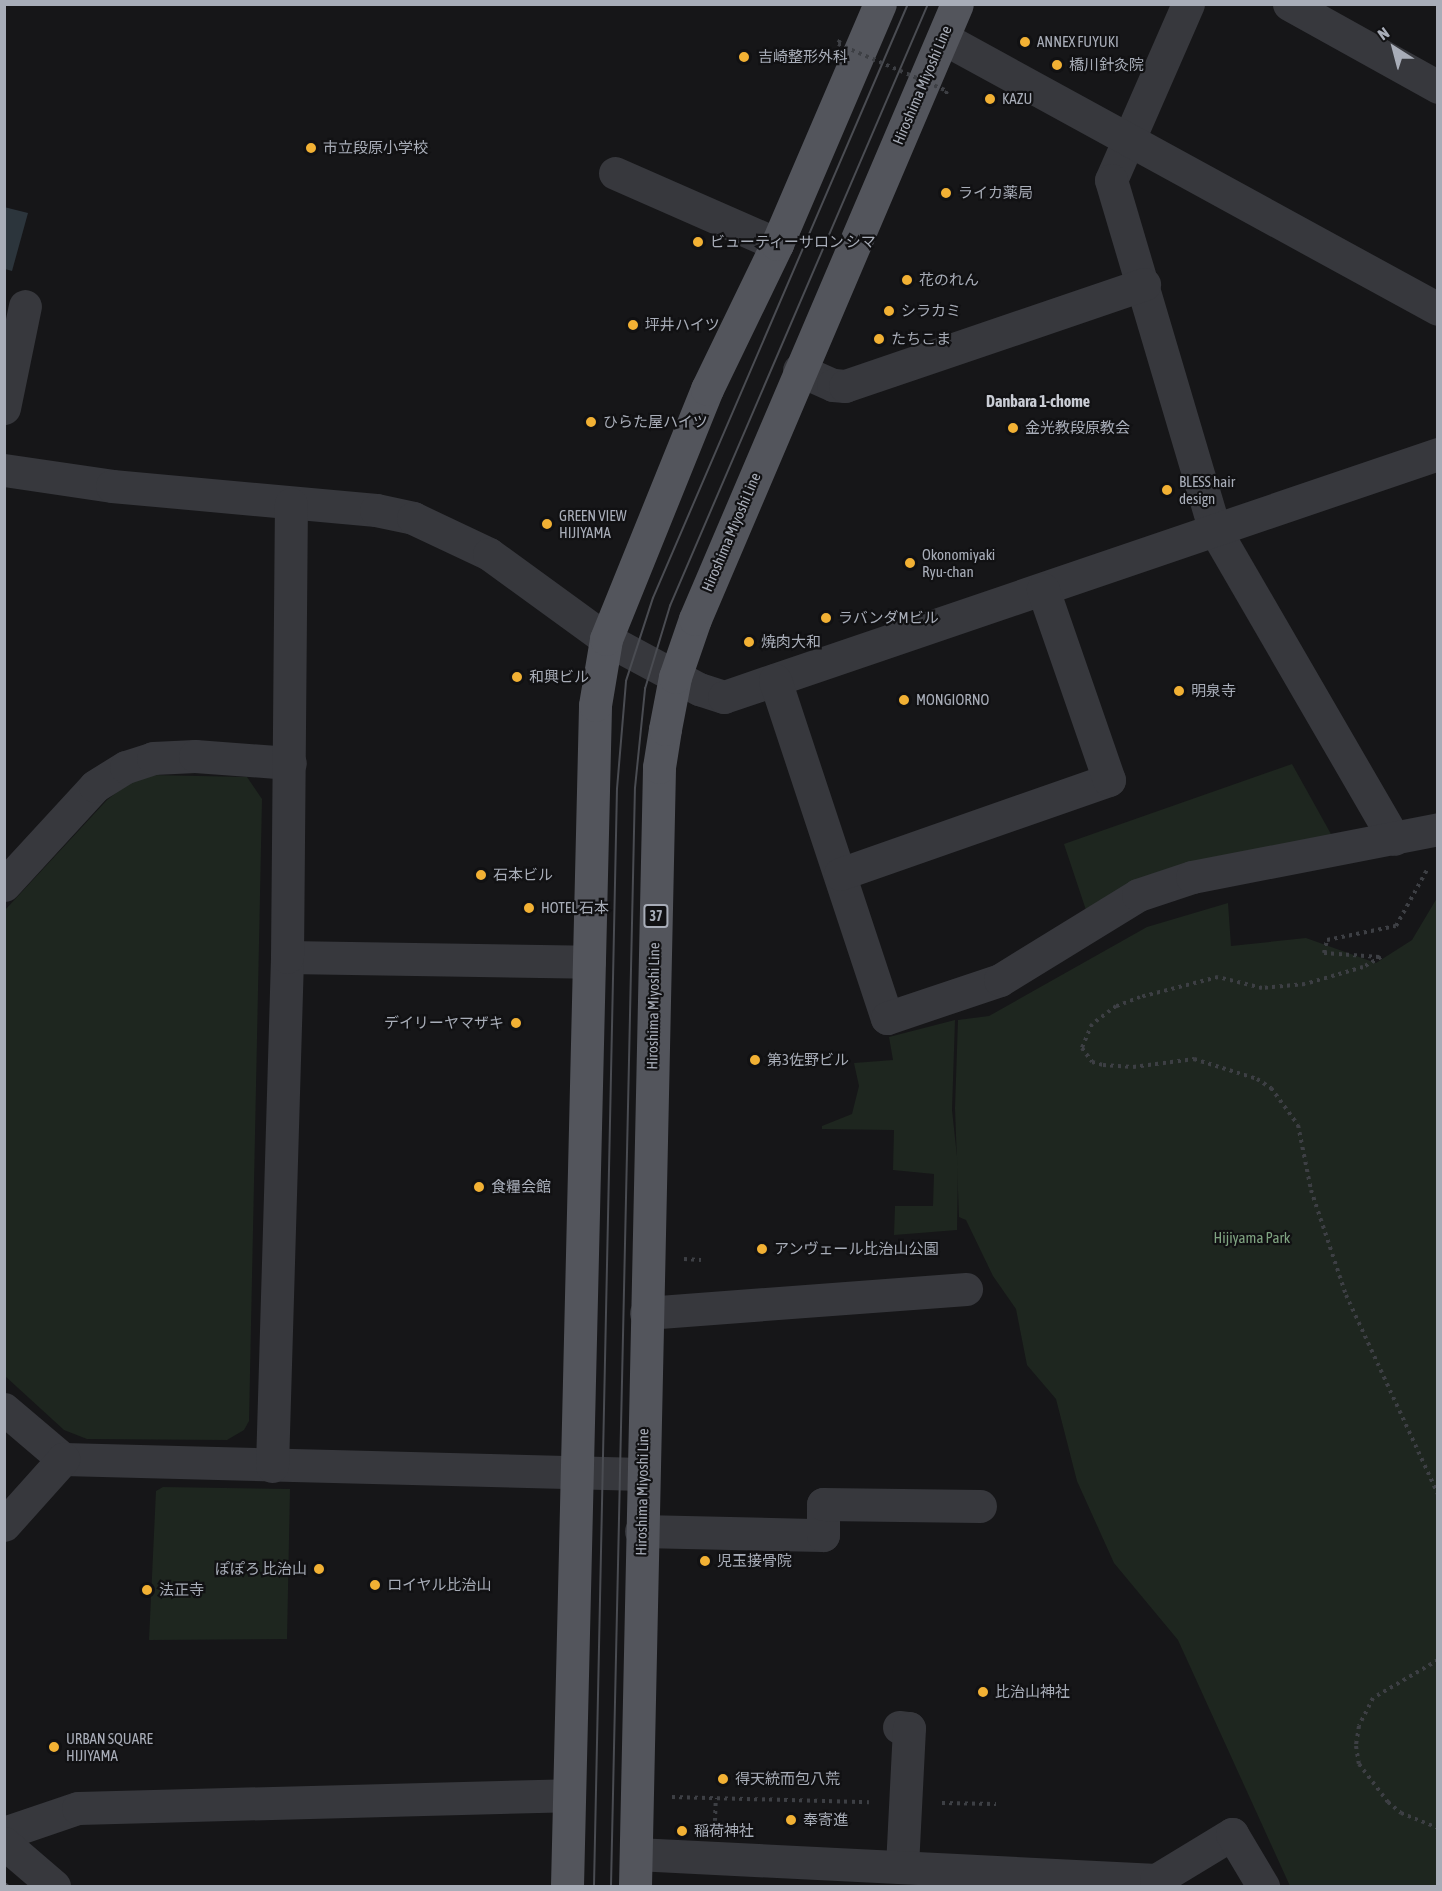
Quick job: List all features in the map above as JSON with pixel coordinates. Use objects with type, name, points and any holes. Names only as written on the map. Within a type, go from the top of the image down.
[{"type":"main road","points":[[567,1887],[595,705],[606,639],[707,389],[777,244],[880,4]]},
{"type":"main road","name":"Hiroshima Miyoshi Line","points":[[636,1887],[641,1531],[659,767],[675,677],[694,619],[957,4]]},
{"type":"street","points":[[1188,4],[1131,140],[1111,180],[1144,284],[1215,530],[1394,839]]},
{"type":"street","points":[[1289,4],[1437,87]]},
{"type":"street","points":[[942,38],[1437,309]]},
{"type":"street","points":[[615,173],[777,244]]},
{"type":"street","points":[[799,370],[833,385],[845,386],[1144,284]]},
{"type":"street","points":[[4,408],[25,306]]},
{"type":"street","points":[[4,470],[112,486],[376,510],[449,533],[527,580],[606,639],[675,677],[724,697],[1215,530],[1435,463]]},
{"type":"street","points":[[272,1466],[287,957],[291,504]]},
{"type":"street","points":[[840,874],[1109,780],[1043,589]]},
{"type":"street","points":[[775,680],[887,1018],[1000,980],[1138,895],[1192,877],[1437,829]]},
{"type":"street","points":[[4,885],[95,786],[126,768],[153,758],[195,756],[290,763]]},
{"type":"street","points":[[287,957],[589,962]]},
{"type":"street","points":[[646,1313],[966,1289]]},
{"type":"street","points":[[4,1408],[63,1459],[643,1474]]},
{"type":"street","points":[[4,1525],[63,1459]]},
{"type":"street","points":[[641,1531],[823,1535],[823,1504],[980,1506]]},
{"type":"street","points":[[898,1728],[909,1728],[902,1868]]},
{"type":"street","points":[[4,1833],[78,1808],[568,1795]]},
{"type":"street","points":[[636,1854],[1156,1880],[1232,1834],[1263,1887]]},
{"type":"street","points":[[4,1843],[54,1887]]},
{"type":"path","points":[[840,40],[838,44],[947,91],[945,96]]},
{"type":"path","points":[[1432,862],[1396,926],[1327,940],[1324,953],[1381,957],[1363,967],[1286,986],[1262,988],[1218,977],[1140,997],[1116,1006],[1092,1023],[1082,1048],[1092,1062],[1104,1065],[1133,1067],[1194,1059],[1257,1079],[1271,1088],[1298,1125],[1311,1190],[1346,1294],[1437,1494]]},
{"type":"path","points":[[1437,1659],[1373,1698],[1359,1726],[1356,1746],[1359,1764],[1388,1802],[1401,1814],[1437,1828]]},
{"type":"path","points":[[662,1797],[996,1804]]},
{"type":"green space","points":[[1292,764],[1336,843],[1087,913],[1064,844]]},
{"type":"green space","points":[[151,775],[247,777],[262,799],[249,1421],[244,1430],[227,1440],[87,1439],[64,1430],[5,1376],[5,910],[107,800],[126,785]]},
{"type":"green space","name":"Hijiyama Park","points":[[1437,898],[1437,1886],[1290,1886],[1178,1640],[1114,1563],[1077,1481],[1056,1399],[1027,1365],[1016,1309],[993,1276],[966,1220],[959,1217],[955,1108],[958,1020],[989,1016],[1147,927],[1228,903],[1231,946],[1306,938],[1376,963],[1412,940]]},
{"type":"green space","points":[[955,1020],[952,1110],[958,1166],[957,1230],[894,1235],[895,1206],[933,1206],[934,1174],[893,1170],[894,1130],[822,1129],[822,1126],[852,1114],[859,1086],[854,1063],[893,1060],[889,1037]]},
{"type":"green space","points":[[163,1487],[290,1489],[287,1639],[149,1640],[156,1491]]},
{"type":"shaded area","points":[[4,207],[28,213],[12,271],[5,269]]},
{"type":"tram line","points":[[594,1886],[617,789],[626,681],[653,598],[908,4]]},
{"type":"tram line","points":[[611,1886],[635,788],[645,689],[670,606],[928,4]]},
{"type":"tram line","points":[[4,1882],[9,1886]]},
{"type":"place","name":"ANNEX FUYUKI","points":[[1025,42]]},
{"type":"place","name":"吉崎整形外科","points":[[744,57]]},
{"type":"place","name":"橋川針灸院","points":[[1057,65]]},
{"type":"place","name":"KAZU","points":[[990,99]]},
{"type":"place","name":"市立段原小学校","points":[[311,148]]},
{"type":"place","name":"ライカ薬局","points":[[946,193]]},
{"type":"place","name":"ビューティーサロン シマ","points":[[698,242]]},
{"type":"place","name":"花のれん","points":[[907,280]]},
{"type":"place","name":"シラカミ","points":[[889,311]]},
{"type":"place","name":"坪井ハイツ","points":[[633,325]]},
{"type":"place","name":"たちこま","points":[[879,339]]},
{"type":"place","name":"ひらた屋ハイツ","points":[[591,422]]},
{"type":"place","name":"金光教段原教会","points":[[1013,428]]},
{"type":"place","name":"BLESS hair design","points":[[1167,490]]},
{"type":"place","name":"GREEN VIEW HIJIYAMA","points":[[547,524]]},
{"type":"place","name":"Okonomiyaki Ryu-chan","points":[[910,563]]},
{"type":"place","name":"ラバンダMビル","points":[[826,618]]},
{"type":"place","name":"焼肉大和","points":[[749,642]]},
{"type":"place","name":"和興ビル","points":[[517,677]]},
{"type":"place","name":"明泉寺","points":[[1179,691]]},
{"type":"place","name":"MONGIORNO","points":[[904,700]]},
{"type":"place","name":"石本ビル","points":[[481,875]]},
{"type":"place","name":"HOTEL 石本","points":[[529,908]]},
{"type":"place","name":"デイリーヤマザキ","points":[[516,1023]]},
{"type":"place","name":"第3佐野ビル","points":[[755,1060]]},
{"type":"place","name":"食糧会館","points":[[479,1187]]},
{"type":"place","name":"アンヴェール比治山公園","points":[[762,1249]]},
{"type":"place","name":"児玉接骨院","points":[[705,1561]]},
{"type":"place","name":"ぽぽろ 比治山","points":[[319,1569]]},
{"type":"place","name":"ロイヤル比治山","points":[[375,1585]]},
{"type":"place","name":"法正寺","points":[[147,1590]]},
{"type":"place","name":"比治山神社","points":[[983,1692]]},
{"type":"place","name":"URBAN SQUARE HIJIYAMA","points":[[54,1747]]},
{"type":"place","name":"得天統而包八荒","points":[[723,1779]]},
{"type":"place","name":"奉寄進","points":[[791,1820]]},
{"type":"place","name":"稲荷神社","points":[[682,1831]]},
{"type":"district","name":"Danbara 1-chome","points":[[1038,401]]}]
